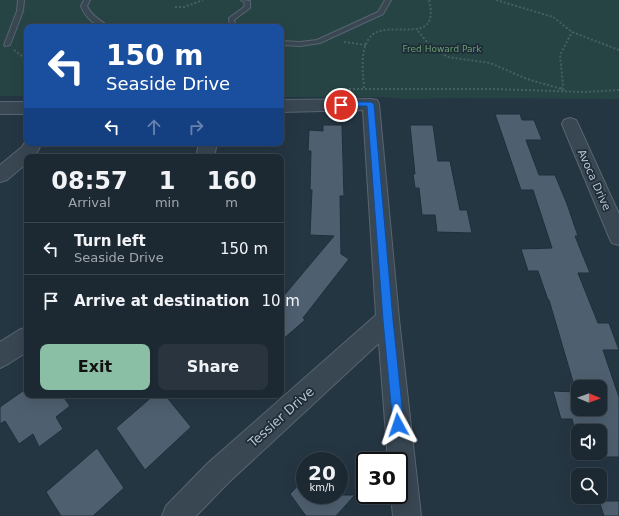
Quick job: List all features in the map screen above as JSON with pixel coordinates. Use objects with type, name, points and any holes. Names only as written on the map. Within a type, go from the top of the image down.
[{"type":"street","points":[[284,106],[367,96],[407,516]]},
{"type":"street","points":[[0,108],[24,108]]},
{"type":"street","name":"Avoca Drive","points":[[570,124],[619,237]]},
{"type":"street","points":[[25,154],[32,146]]},
{"type":"street","points":[[0,175],[24,155]]},
{"type":"street","name":"Tessier Drive","points":[[176,516],[218,473],[388,320]]},
{"type":"street","points":[[0,356],[24,340]]},
{"type":"lane","points":[[7,45],[20,11],[22,0]]},
{"type":"lane","points":[[86,0],[84,6],[85,10],[90,16],[102,24]]},
{"type":"lane","points":[[232,24],[231,19],[248,8],[248,2],[244,0]]},
{"type":"lane","points":[[284,43],[300,44],[318,42],[381,13],[388,0]]},
{"type":"path","points":[[175,7],[184,7],[203,0]]},
{"type":"path","points":[[367,96],[363,71],[366,45],[371,36],[377,31],[418,31],[425,26],[431,16],[430,0]]},
{"type":"path","points":[[496,0],[553,17],[572,32],[619,50]]},
{"type":"path","points":[[418,31],[428,44],[442,54],[458,59],[491,63],[516,74],[569,91]]},
{"type":"path","points":[[561,89],[563,85],[560,55],[572,32]]},
{"type":"path","points":[[337,41],[366,45]]},
{"type":"path","points":[[7,45],[24,58]]},
{"type":"path","points":[[344,89],[367,96],[494,89],[569,91],[619,90]]},
{"type":"green space","name":"Fred Howard Park","points":[[0,0],[619,0],[619,99],[406,99],[382,97],[284,97],[284,24],[24,24],[24,96],[0,96]]},
{"type":"building","points":[[495,114],[520,114],[522,120],[534,120],[542,140],[526,140],[539,175],[555,175],[567,204],[578,236],[575,236],[590,273],[578,273],[598,323],[609,323],[619,350],[603,350],[619,397],[619,457],[607,457],[607,424],[573,424],[572,419],[561,419],[553,391],[571,392],[571,416],[607,416],[607,380],[572,380],[549,300],[538,271],[528,271],[521,249],[552,248],[533,190],[521,190]]},
{"type":"building","points":[[323,125],[342,125],[344,196],[340,196],[341,254],[349,259],[303,318],[305,320],[284,338],[284,295],[334,236],[310,235],[312,190],[310,190],[311,151],[308,151],[309,130],[323,131]]},
{"type":"building","points":[[410,125],[433,125],[438,161],[450,161],[460,210],[467,210],[472,233],[437,232],[435,215],[422,215],[419,188],[415,188],[413,174],[415,174]]},
{"type":"building","points":[[24,390],[24,398],[64,398],[70,406],[56,417],[63,429],[39,447],[33,434],[19,444],[5,421],[0,424],[0,407]]},
{"type":"building","points":[[151,398],[167,398],[191,427],[145,470],[116,428]]},
{"type":"building","points":[[97,448],[124,488],[93,516],[61,516],[46,492]]},
{"type":"building","points":[[296,488],[296,502],[290,494]]},
{"type":"building","points":[[348,495],[355,495],[348,503]]},
{"type":"building","points":[[607,501],[619,501],[619,516],[604,516],[600,504],[607,504]]},
{"type":"building","points":[[297,504],[347,504],[336,516],[306,516]]},
{"type":"route","points":[[341,105],[371,104],[398,425]]}]
